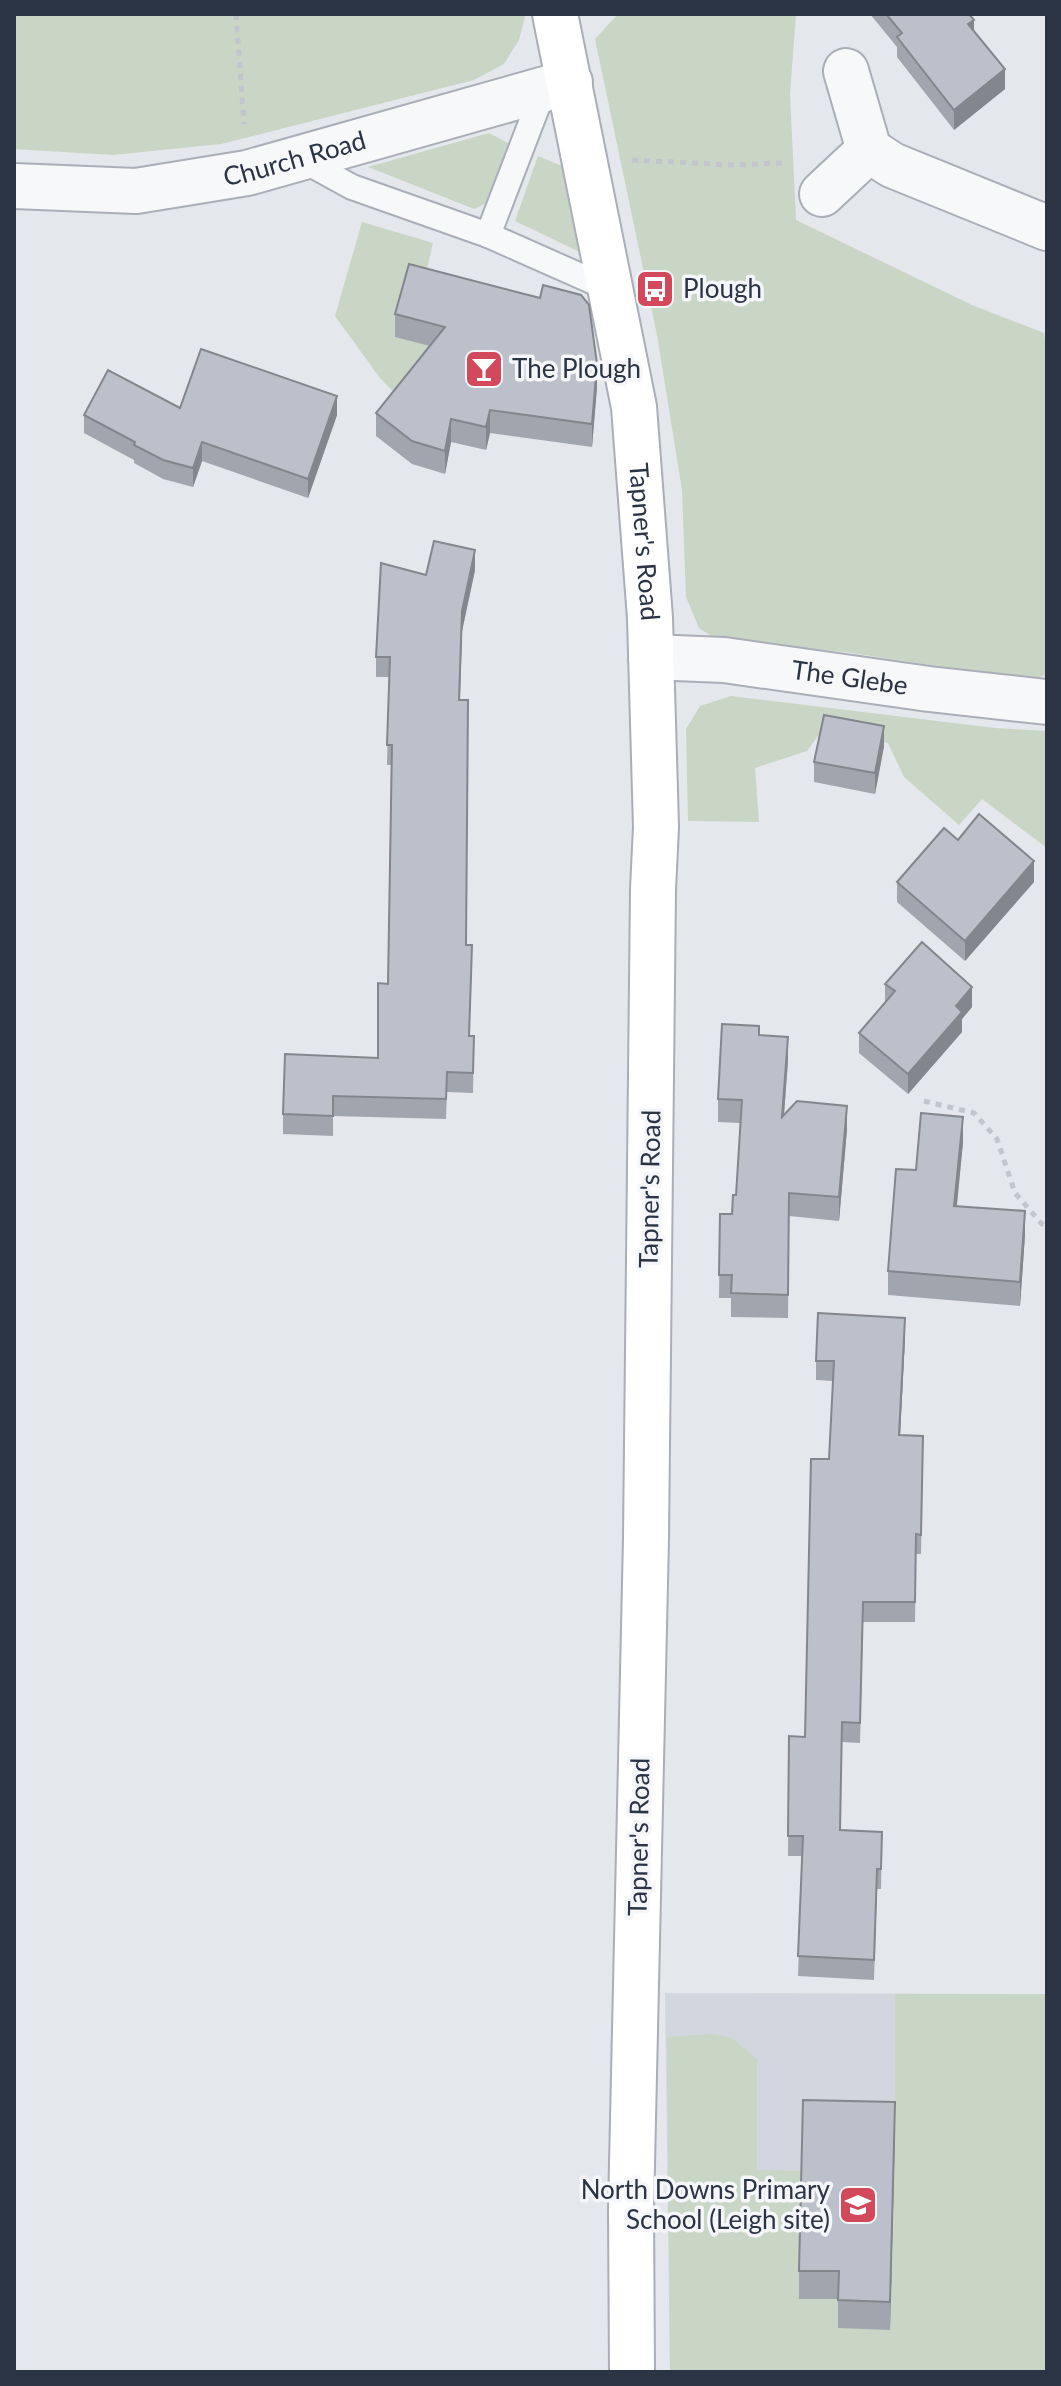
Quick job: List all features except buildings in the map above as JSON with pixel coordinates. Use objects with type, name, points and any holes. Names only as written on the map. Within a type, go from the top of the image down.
[{"type":"street","name":"Tapner's Road","points":[[556,14],[557,86],[583,158],[634,407],[650,618],[656,827],[646,1538],[631,2209],[632,2372]]},
{"type":"street","points":[[846,71],[864,156]]},
{"type":"street","name":"Church Road","points":[[14,186],[136,191],[247,173],[557,86]]},
{"type":"street","points":[[822,194],[864,156]]},
{"type":"street","points":[[864,156],[1047,228]]},
{"type":"street","name":"The Glebe","points":[[651,657],[724,660],[1047,702]]},
{"type":"lane","points":[[488,235],[557,86]]},
{"type":"lane","points":[[301,159],[352,187],[488,235],[612,290]]},
{"type":"path","points":[[236,14],[247,173]]},
{"type":"path","points":[[583,158],[733,165],[864,156]]},
{"type":"path","points":[[924,1101],[974,1113],[997,1139],[1015,1193],[1047,1226]]},
{"type":"shaded area","name":"North Downs Primary School (Leigh site)","points":[[665,1993],[1047,1994],[1047,2372],[670,2372]]},
{"type":"green space","points":[[14,14],[525,14],[525,17],[519,40],[504,64],[474,80],[221,144],[113,155],[14,149]]},
{"type":"green space","points":[[618,14],[796,14],[790,94],[796,220],[972,305],[1044,333],[1047,355],[1047,675],[1027,680],[845,652],[719,641],[699,628],[686,597],[682,490],[657,335],[595,39]]},
{"type":"green space","points":[[489,133],[510,144],[487,203],[474,209],[368,167]]},
{"type":"green space","points":[[538,156],[562,166],[582,253],[515,221]]},
{"type":"green space","points":[[362,222],[433,243],[423,287],[444,349],[403,402],[380,378],[335,316]]},
{"type":"green space","points":[[731,696],[995,728],[1047,731],[1047,848],[982,799],[959,825],[904,777],[888,743],[823,729],[807,751],[755,768],[759,822],[688,821],[686,729],[700,706]]},
{"type":"green space","name":"North Downs Primary School (Leigh site)","points":[[895,1994],[1047,1994],[1047,2372],[670,2372],[667,2037],[713,2034],[732,2038],[757,2059],[757,2170],[802,2171],[839,2299],[890,2329]]},
{"type":"place","name":"Plough","points":[[655,289]]},
{"type":"place","name":"The Plough","points":[[484,369]]},
{"type":"place","name":"North Downs Primary School (Leigh site)","points":[[858,2205]]}]
